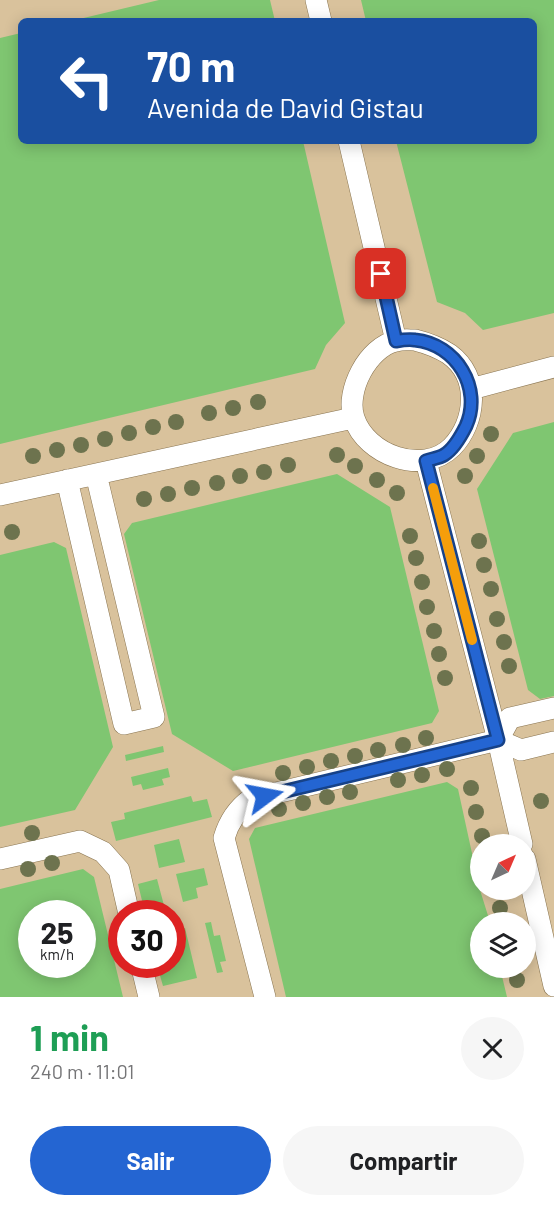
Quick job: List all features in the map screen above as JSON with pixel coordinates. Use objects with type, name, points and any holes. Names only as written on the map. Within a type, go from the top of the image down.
[{"type":"street","points":[[316,0],[320,18]]},
{"type":"street","points":[[350,144],[396,341]]},
{"type":"street","points":[[415,340],[430,344],[450,355],[465,373],[471,389],[470,418],[461,437],[444,454],[426,461],[400,459],[380,449],[361,432],[353,418],[352,405],[355,386],[365,363],[381,349],[396,341],[415,340]]},
{"type":"street","points":[[471,389],[554,367]]},
{"type":"street","points":[[0,495],[353,418]]},
{"type":"street","points":[[426,461],[498,740],[520,834]]},
{"type":"street","points":[[67,480],[124,724],[154,717],[96,474]]},
{"type":"street","points":[[498,740],[510,718],[554,708]]},
{"type":"street","points":[[265,997],[224,838],[227,827],[241,806],[251,799],[498,740],[521,750],[554,742]]},
{"type":"street","points":[[0,859],[80,840],[103,852],[120,870],[126,900]]},
{"type":"street","points":[[534,900],[554,986]]},
{"type":"street","points":[[144,978],[148,997]]},
{"type":"green space","points":[[159,0],[270,0],[274,18],[84,18]]},
{"type":"green space","points":[[361,0],[554,0],[554,313],[483,330],[465,313],[437,302],[397,144],[537,144],[537,18],[365,18]]},
{"type":"green space","points":[[18,34],[18,144],[304,144],[345,323],[326,345],[315,369],[0,444],[0,38]]},
{"type":"green space","points":[[554,422],[554,696],[540,699],[528,690],[477,489],[513,433]]},
{"type":"green space","points":[[337,474],[390,507],[439,711],[432,723],[233,771],[172,734],[124,534],[132,523]]},
{"type":"green space","points":[[54,542],[66,548],[113,747],[75,810],[0,827],[0,555]]},
{"type":"green space","points":[[163,746],[164,752],[126,761],[125,755]]},
{"type":"green space","points":[[168,768],[170,777],[162,779],[164,785],[143,790],[141,784],[133,786],[131,777]]},
{"type":"green space","points":[[447,782],[458,789],[470,844],[470,900],[483,900],[487,912],[470,912],[470,978],[502,978],[507,997],[286,997],[249,839],[255,828]]},
{"type":"green space","points":[[191,796],[193,802],[207,799],[212,817],[116,841],[111,822],[125,819],[124,813]]},
{"type":"green space","points":[[179,839],[185,862],[159,868],[154,845]]},
{"type":"green space","points":[[204,868],[208,885],[196,888],[198,898],[182,900],[176,874]]},
{"type":"green space","points":[[83,869],[94,877],[108,935],[108,978],[118,978],[123,997],[0,997],[0,889]]},
{"type":"green space","points":[[157,879],[163,900],[142,900],[138,884]]},
{"type":"green space","points":[[211,922],[214,936],[220,935],[226,961],[220,962],[223,972],[217,973],[205,923]]},
{"type":"green space","points":[[186,932],[197,978],[163,986],[161,978],[186,978]]},
{"type":"slow traffic","points":[[433,488],[472,640]]},
{"type":"route","points":[[265,796],[498,740],[426,461],[444,454],[461,437],[470,418],[471,389],[465,373],[450,355],[430,344],[415,340],[396,341],[381,274]]}]
